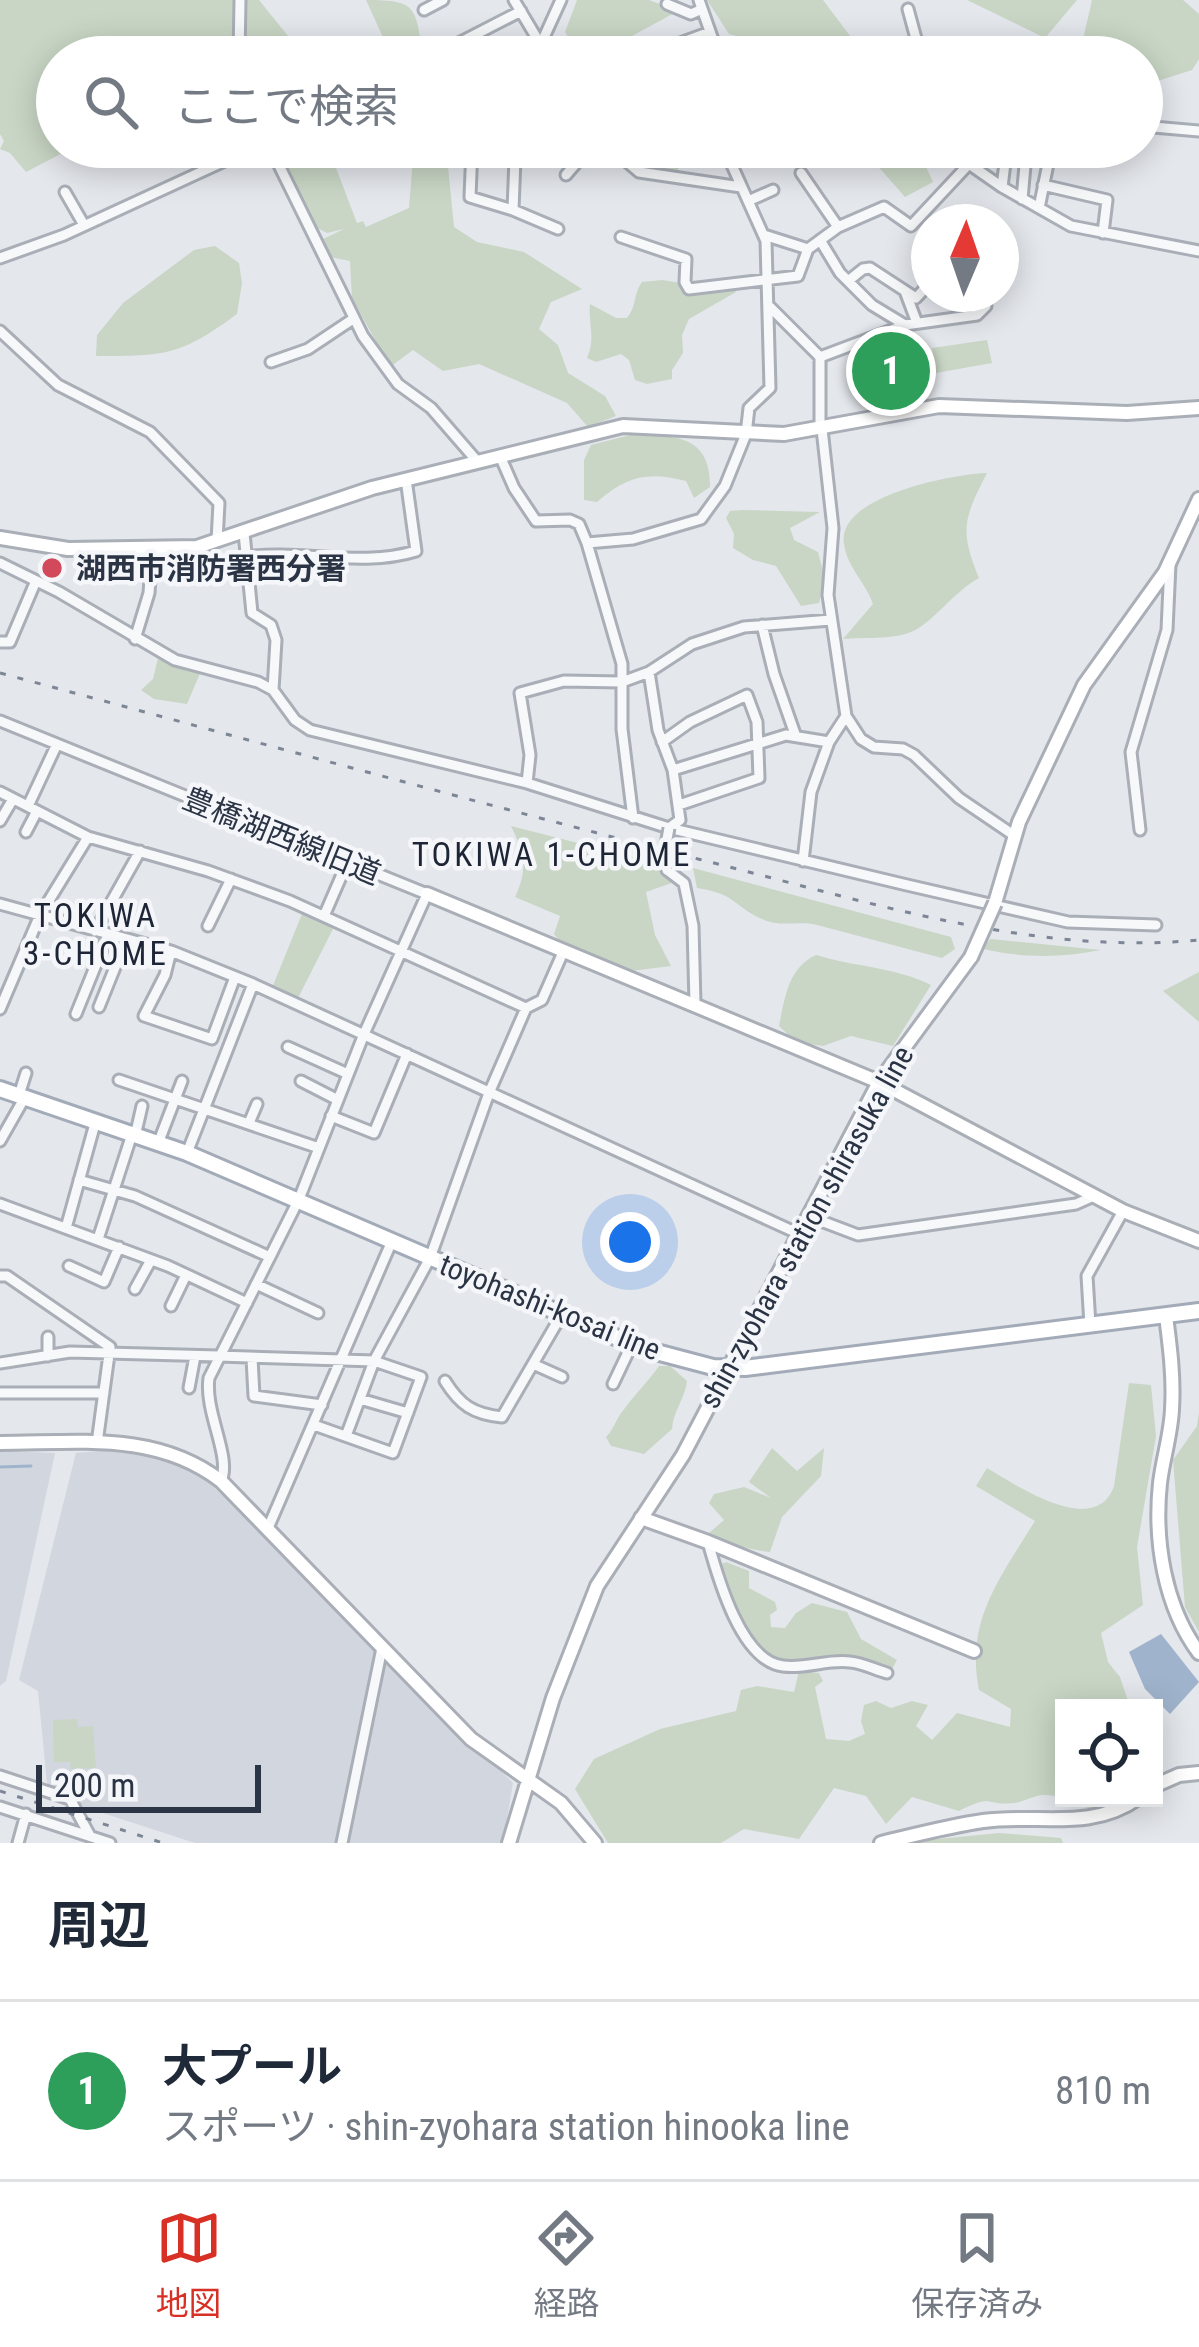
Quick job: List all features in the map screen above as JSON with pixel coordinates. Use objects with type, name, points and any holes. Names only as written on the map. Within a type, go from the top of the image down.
[{"type":"main road","points":[[0,538],[68,549],[152,550],[218,541],[335,499],[623,426],[746,434],[821,429],[939,406],[1126,413],[1199,408]]},
{"type":"main road","name":"shin-zyohara station shirasuka line","points":[[509,1843],[526,1778],[591,1598],[683,1455],[879,1082],[971,957],[995,903],[1015,836],[1084,685],[1140,611],[1199,499]]},
{"type":"main road","name":"豊橋湖西線旧道","points":[[427,894],[879,1082],[1094,1196],[1199,1240]]},
{"type":"main road","name":"toyohashi-kosai line","points":[[0,1089],[134,1131],[676,1359],[727,1368],[1199,1311]]},
{"type":"main road","points":[[1166,1316],[1172,1414],[1158,1509],[1161,1556],[1174,1606],[1199,1653]]},
{"type":"main road","points":[[0,1443],[154,1447],[180,1454],[221,1481],[471,1739],[562,1803],[595,1843]]},
{"type":"main road","points":[[641,1518],[974,1651]]},
{"type":"main road","points":[[1163,1782],[1199,1773]]},
{"type":"main road","points":[[881,1843],[987,1820],[1090,1820],[1125,1807]]},
{"type":"street","points":[[239,36],[240,0]]},
{"type":"street","points":[[424,10],[443,0]]},
{"type":"street","points":[[549,36],[561,0]]},
{"type":"street","points":[[468,36],[516,3],[534,36]]},
{"type":"street","points":[[668,4],[691,14],[700,4],[711,36]]},
{"type":"street","points":[[908,9],[915,36]]},
{"type":"street","points":[[699,36],[710,32]]},
{"type":"street","points":[[1163,128],[1199,131]]},
{"type":"street","points":[[0,258],[208,168]]},
{"type":"street","points":[[280,168],[353,319],[398,385],[431,408],[477,461]]},
{"type":"street","points":[[471,168],[470,197],[558,230]]},
{"type":"street","points":[[512,168],[512,210]]},
{"type":"street","points":[[566,176],[573,168]]},
{"type":"street","points":[[634,168],[741,187]]},
{"type":"street","points":[[587,543],[633,539],[701,519],[725,487],[746,434],[749,409],[770,388],[764,235],[733,168]]},
{"type":"street","points":[[621,237],[686,259],[689,289],[798,275],[808,249],[838,227],[884,207],[911,226],[965,168]]},
{"type":"street","points":[[975,168],[1071,226],[1199,251]]},
{"type":"street","points":[[1002,187],[1004,168]]},
{"type":"street","points":[[1022,199],[1025,168]]},
{"type":"street","points":[[1039,208],[1047,168]]},
{"type":"street","points":[[801,173],[838,227]]},
{"type":"street","points":[[1043,185],[1108,200],[1102,233]]},
{"type":"street","points":[[748,201],[773,190]]},
{"type":"street","points":[[65,192],[84,225]]},
{"type":"street","points":[[764,235],[808,249]]},
{"type":"street","points":[[820,240],[848,281],[872,305],[911,324]]},
{"type":"street","points":[[848,281],[870,268],[911,302]]},
{"type":"street","points":[[667,278],[685,282]]},
{"type":"street","points":[[770,307],[820,356],[821,429],[833,528],[828,595],[846,716],[861,740],[914,755],[958,798],[1015,836]]},
{"type":"street","points":[[911,324],[912,312]]},
{"type":"street","points":[[820,356],[911,324],[980,312]]},
{"type":"street","points":[[272,362],[308,349],[353,319]]},
{"type":"street","points":[[0,331],[58,386],[150,433],[219,503],[218,541]]},
{"type":"street","points":[[500,456],[536,521],[579,524],[587,543],[604,610],[614,629],[633,818]]},
{"type":"street","points":[[245,557],[380,557],[416,551],[406,479]]},
{"type":"street","points":[[244,533],[252,613],[271,625],[275,640],[273,690]]},
{"type":"street","points":[[135,639],[149,593],[152,550]]},
{"type":"street","points":[[1140,830],[1131,752],[1167,630],[1170,558]]},
{"type":"street","points":[[0,563],[175,660],[273,690],[310,730],[527,783],[668,828],[803,861],[1068,922],[1156,926]]},
{"type":"street","points":[[0,642],[11,641],[35,583]]},
{"type":"street","points":[[527,783],[530,754],[520,693],[564,680],[622,682],[649,672],[707,637],[763,625],[831,620]]},
{"type":"street","points":[[763,625],[773,674],[795,734]]},
{"type":"street","points":[[649,672],[679,805],[680,820],[668,828],[664,856],[667,870],[684,883],[692,926],[695,1004]]},
{"type":"street","points":[[662,742],[690,722],[747,695],[757,722],[759,778],[679,805]]},
{"type":"street","points":[[803,861],[812,792],[829,742],[846,716]]},
{"type":"street","name":"豊橋湖西線旧道","points":[[0,721],[427,894]]},
{"type":"street","points":[[673,770],[795,734],[829,742]]},
{"type":"street","points":[[26,832],[57,744]]},
{"type":"street","points":[[0,792],[88,837],[231,879],[324,916],[526,1008]]},
{"type":"street","points":[[0,821],[13,799]]},
{"type":"street","points":[[1,1003],[40,915],[88,837]]},
{"type":"street","points":[[95,931],[140,851]]},
{"type":"street","points":[[324,916],[347,863]]},
{"type":"street","points":[[208,926],[231,879]]},
{"type":"street","points":[[221,1481],[226,1464],[206,1396],[218,1356],[299,1199],[364,1034],[427,894]]},
{"type":"street","points":[[0,904],[171,951],[235,976],[797,1233]]},
{"type":"street","points":[[76,1014],[108,935]]},
{"type":"street","points":[[99,1007],[126,940]]},
{"type":"street","points":[[346,1436],[374,1361],[430,1258],[489,1094],[526,1008],[542,1000],[564,950]]},
{"type":"street","points":[[171,951],[165,975],[144,1016],[212,1039],[235,976]]},
{"type":"street","points":[[187,1153],[253,984]]},
{"type":"street","points":[[288,1047],[348,1074]]},
{"type":"street","points":[[331,1116],[374,1133],[407,1054]]},
{"type":"street","points":[[0,1141],[22,1096],[26,1073]]},
{"type":"street","points":[[119,1080],[319,1148]]},
{"type":"street","points":[[159,1142],[182,1081]]},
{"type":"street","points":[[301,1081],[338,1100]]},
{"type":"street","points":[[249,1123],[256,1104]]},
{"type":"street","points":[[98,1239],[142,1106]]},
{"type":"street","points":[[274,1132],[280,1116]]},
{"type":"street","points":[[66,1228],[96,1120]]},
{"type":"street","points":[[79,1180],[114,1190],[270,1257]]},
{"type":"street","points":[[808,1215],[858,1235],[1076,1204],[1094,1196]]},
{"type":"street","points":[[0,1204],[152,1260],[247,1303]]},
{"type":"street","points":[[1090,1325],[1087,1276],[1124,1210]]},
{"type":"street","points":[[268,1528],[392,1240]]},
{"type":"street","points":[[69,1266],[104,1282],[118,1247]]},
{"type":"street","points":[[135,1289],[152,1260]]},
{"type":"street","points":[[171,1306],[186,1275]]},
{"type":"street","points":[[0,1276],[7,1276],[110,1347],[97,1443]]},
{"type":"street","points":[[256,1284],[317,1313]]},
{"type":"street","points":[[445,1381],[458,1402],[481,1415],[502,1417],[562,1314]]},
{"type":"street","points":[[48,1337],[48,1356]]},
{"type":"street","points":[[614,1384],[632,1344]]},
{"type":"street","points":[[0,1363],[70,1352],[374,1361],[421,1377],[393,1453],[314,1425]]},
{"type":"street","points":[[189,1388],[195,1356]]},
{"type":"street","points":[[252,1358],[254,1396],[322,1406]]},
{"type":"street","points":[[533,1364],[562,1377]]},
{"type":"street","points":[[0,1394],[104,1394]]},
{"type":"street","points":[[360,1399],[408,1413]]},
{"type":"street","points":[[708,1541],[746,1641],[764,1659],[777,1666],[796,1667],[850,1662],[887,1672]]},
{"type":"street","points":[[342,1843],[382,1648]]},
{"type":"street","points":[[0,1776],[70,1799],[89,1835]]},
{"type":"street","points":[[0,1807],[110,1843]]},
{"type":"street","points":[[18,1843],[26,1814]]},
{"type":"shaded area","points":[[125,1449],[195,1471],[264,1531],[513,1783],[503,1843],[195,1843],[75,1804],[47,1783],[38,1691],[19,1680],[76,1453]]},
{"type":"shaded area","points":[[0,1451],[55,1453],[6,1681],[0,1686]]},
{"type":"green space","points":[[0,0],[259,0],[288,36],[36,36],[36,167],[26,172],[10,153],[0,149],[4,141],[0,134]]},
{"type":"green space","points":[[366,0],[396,2],[412,10],[420,36],[382,36]]},
{"type":"green space","points":[[577,0],[649,0],[678,11],[632,36],[568,36]]},
{"type":"green space","points":[[707,0],[823,0],[850,36],[737,36],[729,34]]},
{"type":"green space","points":[[967,0],[1077,0],[1047,36]]},
{"type":"green space","points":[[1092,0],[1183,0],[1199,14],[1199,59],[1192,70],[1163,79],[1163,36],[1084,36]]},
{"type":"green space","points":[[287,168],[336,168],[357,223],[363,221],[366,227],[409,208],[412,168],[448,168],[454,227],[477,242],[524,252],[582,289],[551,302],[539,329],[558,345],[568,373],[605,396],[616,416],[588,427],[567,403],[479,364],[443,371],[413,350],[390,367],[352,298],[350,261],[325,256],[317,242],[344,229],[327,233],[315,227]]},
{"type":"green space","points":[[644,168],[679,168],[675,175]]},
{"type":"green space","points":[[879,168],[927,168],[933,182],[905,197]]},
{"type":"green space","points":[[215,246],[239,263],[242,283],[237,314],[171,351],[96,356],[97,335],[123,303],[194,250]]},
{"type":"green space","points":[[642,282],[694,285],[732,283],[736,292],[689,319],[672,379],[647,384],[635,380],[629,360],[621,354],[596,362],[587,358],[590,304],[616,318],[627,318]]},
{"type":"green space","points":[[987,340],[992,363],[936,373],[932,348]]},
{"type":"green space","points":[[630,435],[674,437],[696,447],[709,470],[710,487],[694,498],[686,481],[649,476],[618,486],[597,502],[584,500],[584,460],[591,445]]},
{"type":"green space","points":[[987,473],[967,524],[979,578],[911,632],[843,639],[873,604],[844,544],[846,527],[858,513],[925,483]]},
{"type":"green space","points":[[730,511],[820,512],[790,528],[794,540],[818,552],[825,579],[819,603],[801,606],[776,566],[733,548],[734,534],[726,518]]},
{"type":"green space","points":[[158,658],[201,671],[187,704],[154,699],[141,690],[153,679]]},
{"type":"green space","points":[[511,826],[664,865],[680,880],[646,892],[655,935],[671,966],[623,972],[559,940],[554,934],[560,916],[515,897],[523,862]]},
{"type":"green space","points":[[693,868],[951,937],[955,949],[942,958],[817,925],[769,922],[727,897],[697,888]]},
{"type":"green space","points":[[304,909],[336,923],[297,1000],[272,988]]},
{"type":"green space","points":[[990,939],[1101,950],[1056,956],[1013,954],[983,949]]},
{"type":"green space","points":[[816,955],[931,985],[893,1046],[851,1036],[823,1046],[796,1042],[779,1026],[794,976]]},
{"type":"green space","points":[[1199,972],[1199,1022],[1163,991]]},
{"type":"green space","points":[[659,1366],[670,1366],[687,1381],[672,1429],[644,1454],[611,1446],[606,1437]]},
{"type":"green space","points":[[1129,1383],[1151,1385],[1156,1436],[1137,1547],[1143,1605],[1101,1633],[1108,1662],[1120,1677],[1127,1699],[1055,1699],[1055,1796],[1014,1803],[984,1801],[959,1811],[912,1797],[886,1824],[866,1796],[834,1788],[799,1839],[744,1829],[721,1843],[608,1843],[575,1789],[594,1759],[660,1729],[736,1711],[741,1690],[757,1686],[794,1692],[799,1671],[819,1673],[823,1681],[815,1687],[826,1739],[849,1741],[865,1734],[864,1705],[876,1701],[891,1708],[912,1701],[928,1705],[916,1726],[932,1740],[957,1713],[1010,1727],[1011,1709],[979,1690],[977,1642],[989,1601],[1035,1521],[976,1486],[987,1468],[1055,1503],[1091,1508],[1105,1501],[1114,1486]]},
{"type":"green space","points":[[1199,1412],[1199,1632],[1185,1607],[1173,1460],[1197,1426]]},
{"type":"green space","points":[[772,1448],[797,1471],[824,1448],[821,1476],[782,1517],[770,1552],[738,1546],[709,1533],[724,1520],[709,1503],[714,1494],[744,1487],[771,1498],[749,1482]]},
{"type":"green space","points":[[722,1564],[749,1571],[749,1588],[775,1602],[771,1627],[785,1628],[812,1603],[847,1612],[861,1639],[897,1660],[891,1671],[854,1660],[794,1662],[762,1649],[742,1620]]},
{"type":"green space","points":[[77,1719],[78,1727],[93,1726],[96,1768],[71,1769],[70,1762],[54,1762],[53,1720]]},
{"type":"green space","points":[[999,1833],[1061,1838],[1063,1843],[899,1843]]},
{"type":"water","points":[[1161,1634],[1199,1682],[1170,1714],[1163,1699],[1155,1699],[1145,1689],[1129,1652]]},
{"type":"waterway","points":[[0,1467],[31,1466]]},
{"type":"railway","points":[[0,673],[950,922],[1074,940],[1199,940]]},
{"type":"railway","points":[[0,1791],[163,1843]]},
{"type":"place","name":"大プール","points":[[891,371]]},
{"type":"place","name":"湖西市消防署西分署","points":[[52,568]]},
{"type":"district","name":"TOKIWA 1-CHOME","points":[[552,854]]},
{"type":"district","name":"TOKIWA 3-CHOME","points":[[96,934]]}]
